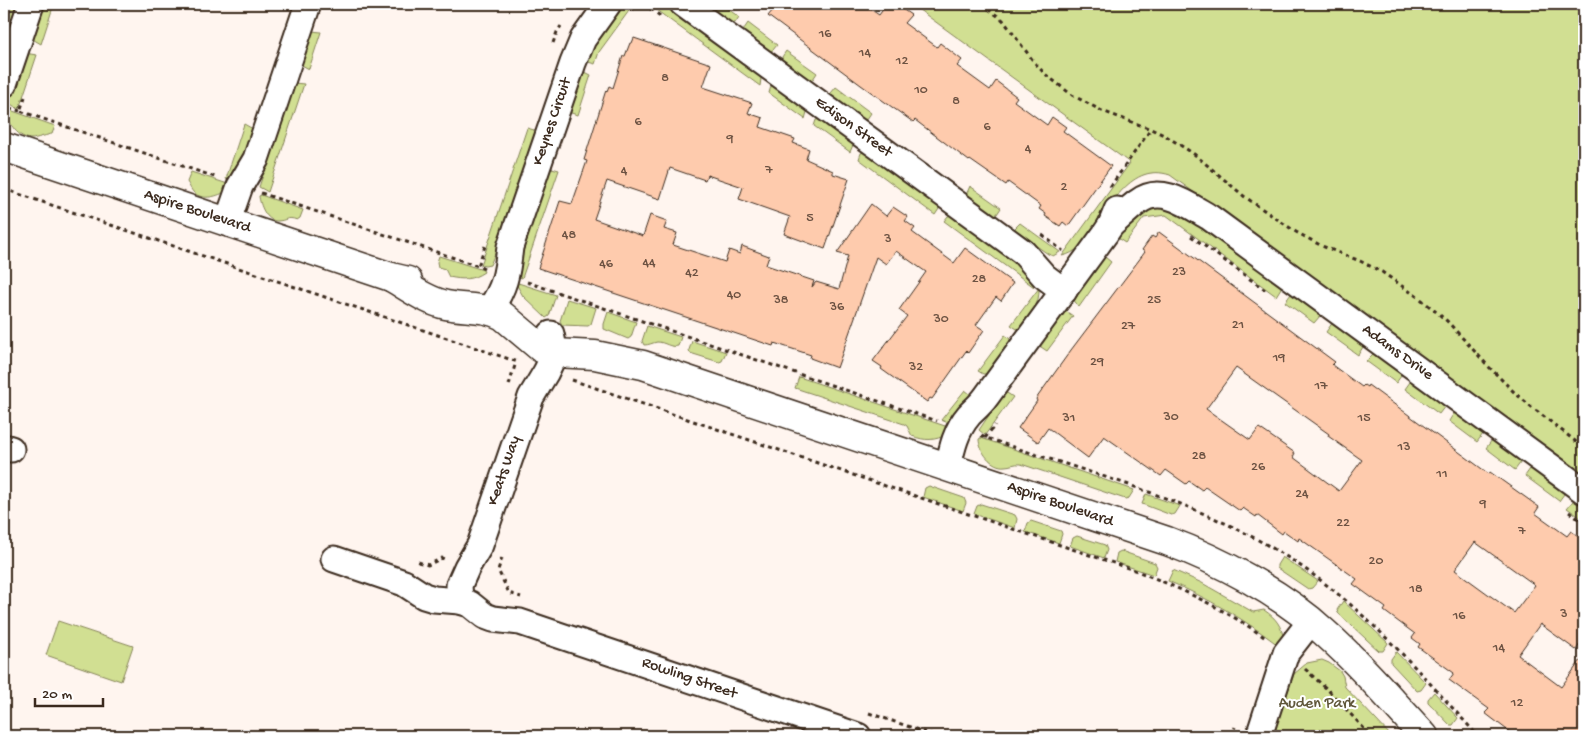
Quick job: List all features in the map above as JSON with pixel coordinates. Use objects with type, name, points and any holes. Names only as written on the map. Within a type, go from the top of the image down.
[{"type":"street","points":[[4,84],[31,4]]},
{"type":"street","points":[[234,225],[308,4]]},
{"type":"street","name":"Keynes Circuit","points":[[489,291],[494,272],[510,247],[576,55],[583,39],[608,4]]},
{"type":"street","name":"Edison Street","points":[[683,4],[1023,252],[1053,264],[1068,284]]},
{"type":"street","name":"Aspire Boulevard","points":[[4,147],[391,277],[425,297],[444,305],[489,291],[503,316],[545,355],[595,355],[635,361],[1167,541],[1194,552],[1228,568],[1265,589],[1318,627],[1424,736]]},
{"type":"street","name":"Adams Drive","points":[[956,470],[952,444],[968,416],[989,414],[1068,284],[1111,225],[1138,201],[1151,195],[1163,194],[1174,197],[1209,216],[1584,490]]},
{"type":"street","name":"Keats Way","points":[[467,582],[492,548],[531,397],[545,355]]},
{"type":"street","name":"Rowling Street","points":[[334,559],[406,571],[424,596],[467,582],[470,604],[485,616],[493,619],[520,622],[858,736]]},
{"type":"street","points":[[1259,736],[1279,678],[1281,665],[1291,657],[1318,627]]},
{"type":"path","points":[[982,4],[1003,20],[1045,74],[1072,95],[1102,111],[1166,136],[1194,154],[1245,197],[1296,232],[1322,246],[1382,272],[1422,300],[1447,321],[1516,394],[1584,448]]},
{"type":"path","points":[[20,111],[26,94]]},
{"type":"path","points":[[4,106],[246,188],[489,291]]},
{"type":"path","points":[[4,189],[545,355],[1137,571],[1178,588],[1216,607],[1253,629],[1291,657],[1329,691],[1371,736]]},
{"type":"path","points":[[1188,234],[1272,295]]},
{"type":"path","points":[[986,438],[989,414]]},
{"type":"path","points":[[1562,507],[1584,523]]},
{"type":"path","points":[[492,548],[498,570],[509,592],[527,599]]},
{"type":"path","points":[[406,571],[428,565],[442,558],[467,582],[502,578]]},
{"type":"path","points":[[865,712],[936,736]]},
{"type":"green space","points":[[4,4],[21,4],[4,54]]},
{"type":"green space","points":[[41,4],[54,4],[41,44],[29,37]]},
{"type":"green space","points":[[623,4],[634,4],[599,52],[595,64],[588,62],[587,58],[590,50]]},
{"type":"green space","points":[[648,4],[662,4],[760,75],[760,86]]},
{"type":"green space","points":[[706,4],[721,4],[739,17],[735,23],[730,23]]},
{"type":"green space","points":[[911,4],[1584,4],[1584,475],[1170,175],[1156,173],[1144,175],[1133,180],[1123,189],[1079,247],[1072,253],[1062,256],[1130,163]]},
{"type":"green space","points":[[748,23],[777,45],[773,50],[769,51],[744,33]]},
{"type":"green space","points":[[312,31],[321,32],[309,69],[300,64]]},
{"type":"green space","points":[[786,51],[817,73],[813,79],[808,80],[782,61]]},
{"type":"green space","points":[[24,53],[37,55],[19,109],[7,102]]},
{"type":"green space","points":[[585,72],[591,75],[578,115],[571,113],[569,110],[582,75]]},
{"type":"green space","points":[[294,83],[304,84],[268,192],[259,187]]},
{"type":"green space","points":[[774,85],[806,108],[805,119],[769,93],[771,86]]},
{"type":"green space","points":[[836,87],[871,113],[867,119],[862,120],[831,97],[831,93]]},
{"type":"green space","points":[[10,110],[55,126],[52,134],[32,139],[23,136],[11,125],[7,111]]},
{"type":"green space","points":[[820,119],[851,141],[853,145],[850,152],[814,126],[816,120]]},
{"type":"green space","points":[[244,124],[253,129],[236,179],[231,181],[226,179]]},
{"type":"green space","points":[[527,128],[535,132],[496,251],[490,265],[481,265]]},
{"type":"green space","points":[[865,151],[938,205],[939,209],[935,215],[859,159],[861,153]]},
{"type":"green space","points":[[552,168],[559,170],[522,278],[517,276],[516,266],[549,170]]},
{"type":"green space","points":[[191,172],[228,184],[227,191],[211,197],[198,195],[193,192],[187,182]]},
{"type":"green space","points":[[970,186],[1001,208],[997,214],[993,215],[966,195]]},
{"type":"green space","points":[[261,195],[303,210],[300,218],[297,220],[273,220],[262,208],[259,196]]},
{"type":"green space","points":[[1174,206],[1282,284],[1276,296],[1166,215],[1144,218],[1125,243],[1119,239],[1119,236],[1142,208]]},
{"type":"green space","points":[[952,215],[1028,270],[1036,279],[1034,287],[944,221],[948,216]]},
{"type":"green space","points":[[1020,223],[1060,252],[1053,256],[1048,254],[1015,231],[1015,228]]},
{"type":"green space","points":[[439,256],[483,270],[484,272],[467,279],[449,277],[445,269],[438,267]]},
{"type":"green space","points":[[1105,257],[1111,262],[1079,307],[1073,299],[1102,258]]},
{"type":"green space","points":[[515,282],[556,295],[549,316],[546,318],[523,296]]},
{"type":"green space","points":[[1039,288],[1038,300],[1034,310],[1021,328],[1017,329],[1011,325]]},
{"type":"green space","points":[[1295,293],[1319,311],[1320,316],[1314,323],[1285,302],[1291,294]]},
{"type":"green space","points":[[567,299],[596,308],[591,324],[588,326],[562,325],[560,321]]},
{"type":"green space","points":[[608,312],[636,322],[631,337],[628,339],[604,329]]},
{"type":"green space","points":[[1064,312],[1073,316],[1047,351],[1040,344]]},
{"type":"green space","points":[[1333,322],[1362,343],[1363,347],[1358,355],[1326,332]]},
{"type":"green space","points":[[647,326],[681,337],[678,346],[657,342],[644,345],[642,341]]},
{"type":"green space","points":[[1005,335],[1010,339],[1010,343],[987,374],[978,371]]},
{"type":"green space","points":[[692,341],[726,352],[722,361],[719,362],[690,353]]},
{"type":"green space","points":[[1375,352],[1401,371],[1401,376],[1396,383],[1366,361]]},
{"type":"green space","points":[[799,377],[948,427],[948,434],[930,440],[912,436],[904,424],[795,388]]},
{"type":"green space","points":[[1414,381],[1444,403],[1445,406],[1439,414],[1405,389],[1410,382]]},
{"type":"green space","points":[[965,390],[970,394],[970,397],[951,424],[941,420]]},
{"type":"green space","points":[[1004,393],[1013,397],[985,435],[979,430]]},
{"type":"green space","points":[[1454,413],[1458,413],[1482,430],[1483,434],[1477,442],[1449,421]]},
{"type":"green space","points":[[981,438],[1134,490],[1129,498],[1125,499],[1021,464],[1000,466],[987,458],[981,449],[979,439]]},
{"type":"green space","points":[[1492,440],[1496,440],[1521,458],[1521,462],[1515,470],[1486,448]]},
{"type":"green space","points":[[1534,468],[1563,490],[1564,494],[1559,501],[1525,476],[1530,469]]},
{"type":"green space","points":[[929,486],[964,498],[966,503],[963,511],[923,497],[925,488]]},
{"type":"green space","points":[[1146,494],[1180,506],[1175,514],[1171,515],[1142,504]]},
{"type":"green space","points":[[1578,500],[1584,505],[1584,520],[1567,508],[1573,501]]},
{"type":"green space","points":[[981,504],[1015,515],[1017,519],[1015,528],[974,514],[977,506]]},
{"type":"green space","points":[[1031,521],[1061,531],[1059,543],[1025,532],[1028,523]]},
{"type":"green space","points":[[1077,536],[1105,545],[1107,550],[1104,558],[1070,546],[1073,538]]},
{"type":"green space","points":[[1121,551],[1155,563],[1157,567],[1154,575],[1115,562],[1117,553]]},
{"type":"green space","points":[[1282,557],[1318,581],[1312,588],[1308,589],[1277,568]]},
{"type":"green space","points":[[1173,570],[1202,583],[1253,612],[1264,610],[1278,623],[1284,641],[1278,645],[1252,626],[1225,610],[1168,581]]},
{"type":"green space","points":[[1343,601],[1388,643],[1383,651],[1379,651],[1338,613],[1337,610]]},
{"type":"green space","points":[[58,621],[133,646],[121,681],[46,655]]},
{"type":"green space","points":[[1396,652],[1426,683],[1421,690],[1417,691],[1391,663],[1391,659]]},
{"type":"green space","name":"Auden Park","points":[[1322,660],[1340,671],[1345,687],[1391,736],[1272,736],[1294,674],[1307,663]]},
{"type":"green space","points":[[1434,692],[1458,718],[1453,725],[1450,725],[1428,702],[1428,699]]},
{"type":"building","points":[[778,4],[863,4],[879,15],[887,4],[895,4],[911,15],[904,23],[937,47],[940,43],[962,60],[957,66],[990,90],[996,81],[1017,97],[1014,101],[1047,125],[1052,117],[1066,127],[1063,131],[1111,166],[1068,226],[1063,222],[1060,226],[1045,216],[1046,214],[1039,209],[1041,206],[1008,182],[1006,185],[969,161],[915,120],[913,122],[768,16]]},
{"type":"building","points":[[634,38],[711,64],[703,87],[752,103],[748,113],[763,118],[760,127],[795,139],[793,143],[809,149],[806,159],[833,171],[833,174],[849,179],[825,249],[784,234],[790,217],[739,199],[743,187],[707,175],[705,180],[670,168],[660,199],[607,181],[594,219],[643,236],[650,215],[667,221],[664,229],[677,233],[673,245],[725,262],[729,250],[740,254],[742,246],[769,256],[766,265],[814,281],[812,287],[816,282],[839,289],[848,256],[837,253],[871,204],[886,216],[893,207],[908,217],[905,221],[915,228],[912,232],[954,263],[965,248],[1013,283],[1001,301],[996,297],[976,325],[984,330],[968,353],[966,351],[932,399],[930,398],[927,402],[881,369],[882,367],[873,361],[907,316],[899,310],[926,272],[896,251],[886,264],[876,257],[837,368],[810,358],[811,355],[774,343],[773,346],[538,268],[560,201],[572,204],[587,161],[584,160],[606,90],[609,86],[613,88],[623,56],[625,56]]},
{"type":"building","points":[[1159,232],[1335,362],[1332,365],[1362,387],[1364,385],[1367,387],[1368,385],[1489,474],[1490,472],[1539,507],[1535,513],[1567,536],[1571,531],[1584,540],[1584,638],[1576,650],[1540,624],[1518,655],[1561,687],[1584,656],[1584,736],[1515,736],[1485,713],[1489,709],[1449,680],[1454,673],[1418,647],[1420,644],[1412,638],[1415,634],[1384,611],[1386,608],[1353,584],[1357,579],[1299,538],[1298,541],[1284,531],[1282,534],[1257,515],[1256,517],[1243,508],[1240,511],[1205,487],[1202,490],[1189,481],[1186,484],[1166,470],[1161,476],[1104,436],[1088,458],[1048,428],[1038,442],[1018,428],[1071,350],[1145,252],[1142,250],[1152,236],[1155,238]],"holes":[[[1236,368],[1329,434],[1328,436],[1362,460],[1339,491],[1293,457],[1295,453],[1259,428],[1250,440],[1206,409]],[[1475,542],[1535,585],[1514,613],[1455,570]]]}]
